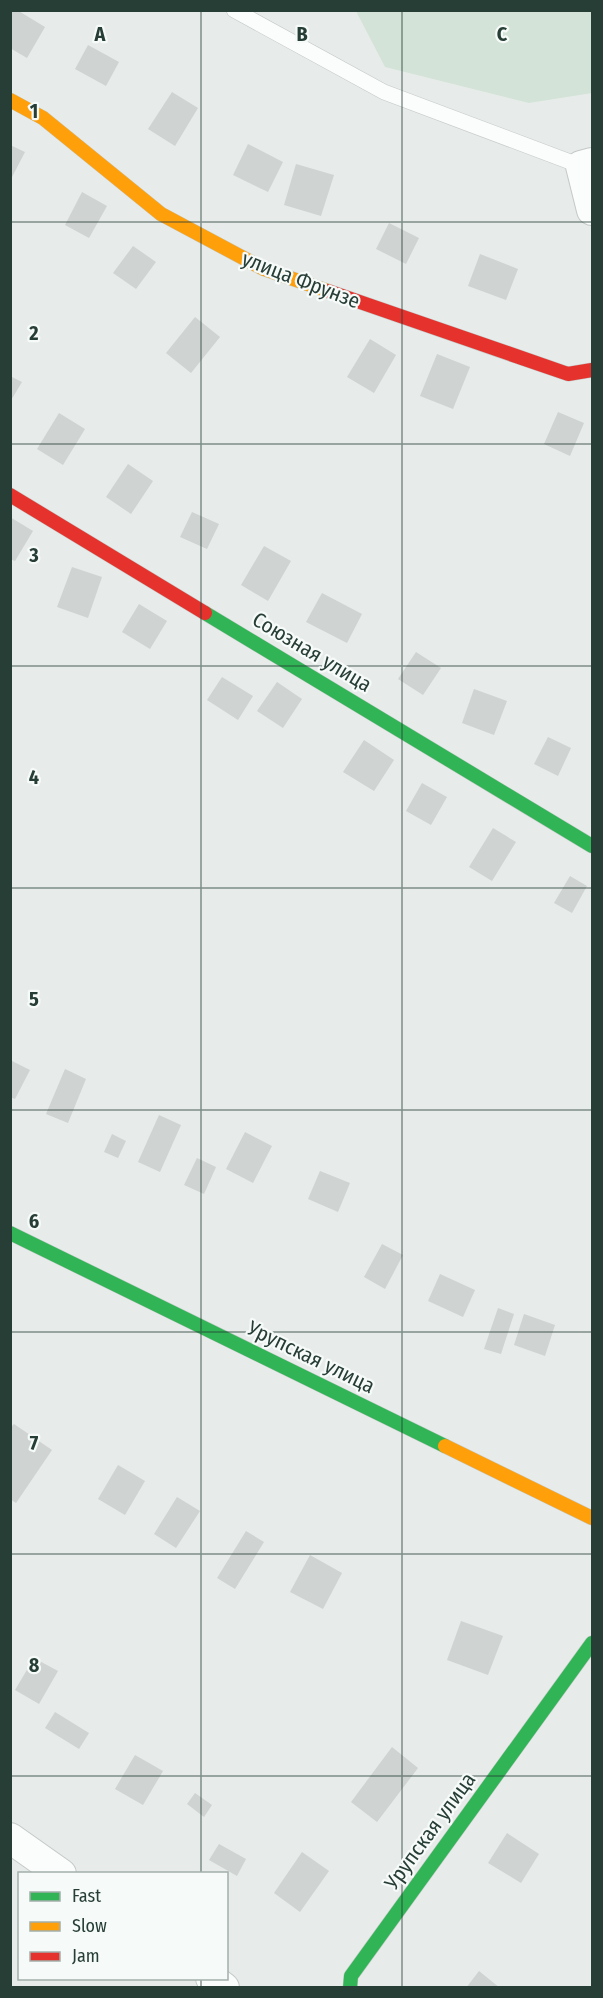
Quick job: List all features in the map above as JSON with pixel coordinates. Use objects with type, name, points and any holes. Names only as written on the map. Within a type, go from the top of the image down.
[{"type":"street","name":"улица Фрунзе","points":[[10,100],[43,118],[161,214],[264,269],[568,374],[592,370]]},
{"type":"street","points":[[587,165],[592,210]]},
{"type":"street","name":"Союзная улица","points":[[10,495],[592,846]]},
{"type":"street","name":"Урупская улица","points":[[10,1233],[592,1518]]},
{"type":"street","name":"Урупская улица","points":[[350,1988],[351,1976],[592,1643]]},
{"type":"street","points":[[10,1838],[58,1872]]},
{"type":"lane","points":[[234,10],[384,92],[587,165]]},
{"type":"green space","points":[[356,11],[592,11],[592,93],[529,103],[385,67]]},
{"type":"building","points":[[10,10],[17,10],[45,27],[27,58],[10,48]]},
{"type":"building","points":[[88,45],[119,62],[106,86],[75,69]]},
{"type":"building","points":[[172,92],[198,108],[175,146],[148,129]]},
{"type":"building","points":[[248,144],[283,162],[268,192],[233,175]]},
{"type":"building","points":[[10,145],[25,152],[10,181]]},
{"type":"building","points":[[296,164],[334,175],[321,216],[284,205]]},
{"type":"building","points":[[82,192],[107,206],[89,238],[65,225]]},
{"type":"building","points":[[389,223],[419,238],[406,264],[376,249]]},
{"type":"building","points":[[133,246],[156,262],[136,289],[113,273]]},
{"type":"building","points":[[480,254],[518,269],[506,300],[468,286]]},
{"type":"building","points":[[195,317],[220,337],[191,373],[166,353]]},
{"type":"building","points":[[370,339],[396,355],[374,393],[347,377]]},
{"type":"building","points":[[437,354],[470,367],[453,409],[420,396]]},
{"type":"building","points":[[10,376],[22,382],[10,402]]},
{"type":"building","points":[[558,412],[584,423],[570,456],[544,444]]},
{"type":"building","points":[[59,413],[85,429],[63,465],[37,449]]},
{"type":"building","points":[[128,464],[153,481],[131,514],[106,497]]},
{"type":"building","points":[[192,512],[219,524],[207,549],[180,537]]},
{"type":"building","points":[[10,517],[33,531],[15,561],[10,559]]},
{"type":"building","points":[[264,546],[291,561],[268,601],[241,585]]},
{"type":"building","points":[[72,567],[102,577],[88,618],[57,607]]},
{"type":"building","points":[[322,593],[362,614],[347,643],[306,622]]},
{"type":"building","points":[[139,604],[167,621],[150,649],[122,632]]},
{"type":"building","points":[[416,652],[441,668],[423,695],[398,679]]},
{"type":"building","points":[[222,677],[253,696],[238,720],[207,700]]},
{"type":"building","points":[[277,682],[302,699],[283,728],[257,711]]},
{"type":"building","points":[[474,689],[507,701],[494,735],[462,723]]},
{"type":"building","points":[[548,737],[571,748],[558,776],[534,764]]},
{"type":"building","points":[[364,740],[394,760],[374,791],[343,772]]},
{"type":"building","points":[[422,783],[447,797],[431,825],[406,811]]},
{"type":"building","points":[[493,828],[516,842],[492,881],[469,867]]},
{"type":"building","points":[[570,876],[587,886],[572,913],[554,903]]},
{"type":"building","points":[[10,1060],[30,1070],[15,1099],[10,1097]]},
{"type":"building","points":[[65,1069],[86,1079],[68,1123],[46,1114]]},
{"type":"building","points":[[159,1115],[181,1125],[160,1172],[138,1162]]},
{"type":"building","points":[[245,1132],[272,1146],[253,1183],[226,1169]]},
{"type":"building","points":[[112,1134],[126,1141],[118,1158],[104,1152]]},
{"type":"building","points":[[197,1158],[216,1167],[204,1194],[184,1185]]},
{"type":"building","points":[[320,1171],[350,1183],[338,1212],[308,1199]]},
{"type":"building","points":[[382,1244],[403,1255],[385,1289],[364,1277]]},
{"type":"building","points":[[440,1274],[475,1290],[463,1317],[428,1301]]},
{"type":"building","points":[[498,1308],[514,1314],[501,1354],[484,1349]]},
{"type":"building","points":[[524,1314],[555,1325],[545,1356],[514,1345]]},
{"type":"building","points":[[14,1424],[52,1450],[16,1503],[10,1499],[10,1428]]},
{"type":"building","points":[[118,1465],[145,1481],[125,1515],[98,1499]]},
{"type":"building","points":[[177,1497],[200,1511],[176,1548],[154,1534]]},
{"type":"building","points":[[246,1531],[264,1542],[235,1589],[217,1578]]},
{"type":"building","points":[[310,1555],[342,1573],[323,1609],[290,1592]]},
{"type":"building","points":[[461,1621],[503,1636],[488,1675],[447,1660]]},
{"type":"building","points":[[34,1658],[58,1671],[39,1704],[15,1690]]},
{"type":"building","points":[[55,1712],[89,1733],[79,1749],[45,1728]]},
{"type":"building","points":[[392,1747],[418,1768],[377,1822],[351,1802]]},
{"type":"building","points":[[135,1755],[163,1771],[143,1805],[115,1789]]},
{"type":"building","points":[[195,1793],[212,1805],[204,1817],[187,1804]]},
{"type":"building","points":[[507,1833],[539,1854],[521,1883],[488,1863]]},
{"type":"building","points":[[219,1844],[246,1859],[237,1876],[209,1860]]},
{"type":"building","points":[[302,1852],[329,1871],[300,1912],[274,1893]]},
{"type":"building","points":[[479,1971],[500,1988],[466,1988]]},
{"type":"traffic: fast","points":[[205,613],[592,846]]},
{"type":"traffic: fast","points":[[10,1233],[445,1446]]},
{"type":"traffic: fast","points":[[350,1988],[351,1976],[592,1643]]},
{"type":"traffic: slow","points":[[10,100],[43,118],[161,214],[264,269],[328,291]]},
{"type":"traffic: slow","points":[[445,1446],[592,1518]]},
{"type":"traffic: jam","points":[[328,291],[568,374],[592,370]]},
{"type":"traffic: jam","points":[[10,495],[205,613]]}]
